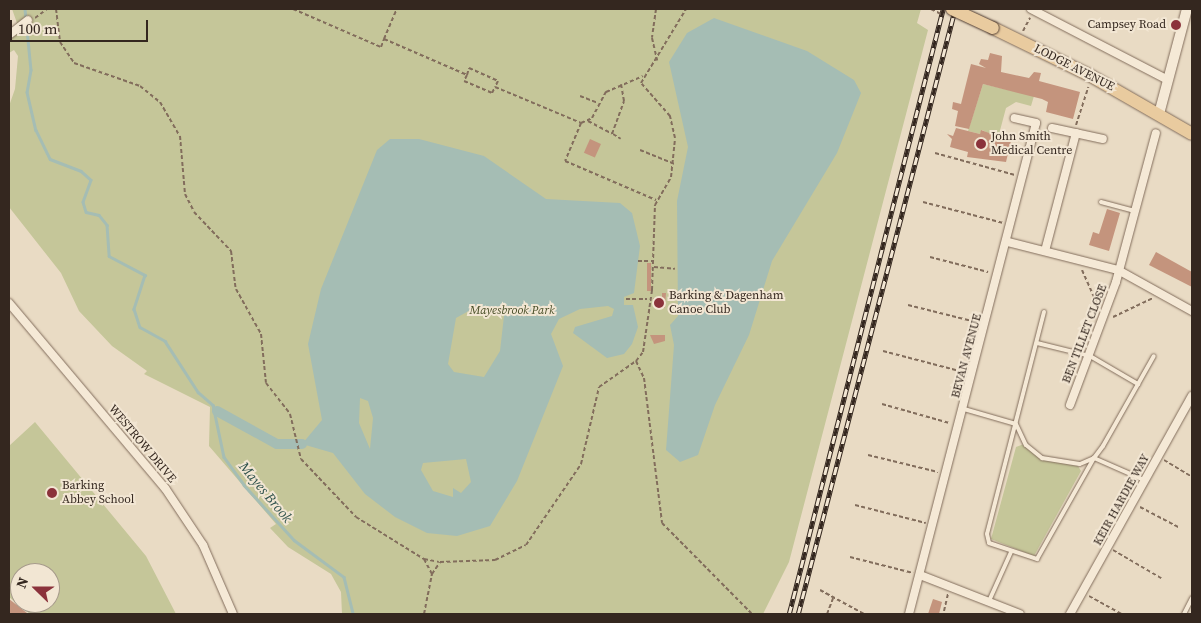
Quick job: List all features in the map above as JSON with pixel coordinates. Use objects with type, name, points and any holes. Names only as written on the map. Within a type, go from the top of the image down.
[{"type":"main road","name":"LODGE AVENUE","points":[[952,9],[993,28],[1159,114],[1192,134]]},
{"type":"street","points":[[1159,114],[1187,9]]},
{"type":"street","points":[[1031,12],[1168,80]]},
{"type":"street","points":[[9,35],[28,20]]},
{"type":"street","name":"BEVAN AVENUE","points":[[909,614],[1000,275],[1036,123],[1015,118]]},
{"type":"street","points":[[1052,128],[1103,139]]},
{"type":"street","points":[[1045,251],[1076,133]]},
{"type":"street","points":[[1118,270],[1156,133]]},
{"type":"street","points":[[1008,242],[1118,270],[1192,311]]},
{"type":"street","name":"BEN TILLET CLOSE","points":[[1070,405],[1090,356],[1118,270]]},
{"type":"street","name":"WESTROW DRIVE","points":[[9,303],[165,488],[203,545],[233,614]]},
{"type":"street","name":"KEIR HARDIE WAY","points":[[1070,614],[1134,503],[1192,396]]},
{"type":"street","points":[[920,575],[1020,614]]},
{"type":"lane","points":[[1101,202],[1134,211]]},
{"type":"lane","points":[[1044,312],[987,534],[989,543],[1011,552],[1037,559],[1154,356]]},
{"type":"lane","points":[[1037,343],[1090,356],[1138,384]]},
{"type":"lane","points":[[964,409],[1016,424],[1026,445],[1042,458],[1080,464],[1094,458],[1146,481]]},
{"type":"lane","points":[[989,601],[1011,552]]},
{"type":"lane","points":[[1184,614],[1192,598]]},
{"type":"path","points":[[56,9],[60,42],[74,62],[140,86],[160,102],[180,136],[185,194],[194,212],[231,251],[236,289],[261,334],[266,383],[290,414],[300,456],[356,517],[424,559],[440,562],[495,560],[526,545],[580,464],[599,387],[636,361],[644,345],[647,299],[654,267],[656,200],[671,177],[674,164],[674,123],[643,90],[643,76]]},
{"type":"path","points":[[292,9],[381,47],[397,9]]},
{"type":"path","points":[[656,9],[652,38],[658,60]]},
{"type":"path","points":[[588,121],[603,94],[620,84],[643,76],[658,60],[686,9]]},
{"type":"path","points":[[1024,28],[1031,12]]},
{"type":"path","points":[[384,39],[467,75]]},
{"type":"path","points":[[469,68],[498,81],[495,87],[492,93],[464,81],[469,68]]},
{"type":"path","points":[[612,134],[624,101],[620,84]]},
{"type":"path","points":[[495,87],[581,123],[588,121],[621,139]]},
{"type":"path","points":[[1067,124],[1079,122],[1088,87]]},
{"type":"path","points":[[580,96],[598,103]]},
{"type":"path","points":[[581,123],[565,161],[656,200]]},
{"type":"path","points":[[640,150],[674,164]]},
{"type":"path","points":[[935,154],[1023,177]]},
{"type":"path","points":[[923,202],[1012,225]]},
{"type":"path","points":[[930,257],[1000,275]]},
{"type":"path","points":[[638,261],[654,261]]},
{"type":"path","points":[[654,267],[675,269]]},
{"type":"path","points":[[1082,270],[1104,316],[1153,298]]},
{"type":"path","points":[[626,300],[647,299]]},
{"type":"path","points":[[908,305],[986,325]]},
{"type":"path","points":[[883,351],[973,375]]},
{"type":"path","points":[[636,361],[644,378],[662,522],[751,613]]},
{"type":"path","points":[[882,404],[960,426]]},
{"type":"path","points":[[868,455],[947,475]]},
{"type":"path","points":[[1159,457],[1192,476]]},
{"type":"path","points":[[1134,503],[1180,528]]},
{"type":"path","points":[[855,505],[934,525]]},
{"type":"path","points":[[1108,547],[1161,578]]},
{"type":"path","points":[[850,556],[920,575]]},
{"type":"path","points":[[424,559],[432,574]]},
{"type":"path","points":[[424,614],[432,574],[440,562]]},
{"type":"path","points":[[944,611],[949,586]]},
{"type":"path","points":[[820,590],[864,614]]},
{"type":"path","points":[[1082,593],[1122,614]]},
{"type":"path","points":[[826,614],[833,597]]},
{"type":"green space","name":"Mayesbrook Park","points":[[12,9],[921,9],[917,23],[928,30],[789,562],[763,614],[342,614],[341,592],[331,574],[288,547],[270,528],[276,524],[209,446],[210,407],[144,374],[147,371],[112,346],[79,311],[61,273],[9,207],[9,106],[15,89],[18,56],[14,50],[9,53],[9,31],[17,23]]},
{"type":"green space","points":[[983,84],[1034,96],[1031,106],[1016,102],[1006,108],[998,138],[982,130],[980,134],[968,131]]},
{"type":"green space","name":"Barking Abbey School","points":[[35,422],[146,556],[176,614],[30,614],[29,613],[60,613],[60,563],[10,563],[9,597],[9,446]]},
{"type":"green space","points":[[1024,444],[1040,459],[1078,466],[1081,471],[1034,556],[991,539],[1016,447]]},
{"type":"shaded area","points":[[714,18],[807,51],[854,80],[861,93],[837,153],[772,261],[749,335],[715,405],[698,455],[680,462],[666,450],[674,345],[670,325],[678,316],[677,201],[688,147],[669,62],[687,33]]},
{"type":"shaded area","points":[[390,139],[419,139],[484,156],[546,199],[620,203],[632,213],[640,246],[634,293],[624,297],[624,305],[633,305],[638,327],[632,344],[624,354],[607,358],[573,333],[575,327],[612,316],[614,309],[608,306],[580,309],[559,319],[551,334],[563,366],[517,481],[490,526],[457,536],[427,533],[395,517],[365,494],[333,453],[302,444],[322,420],[308,344],[321,289],[377,150]],"holes":[[[474,308],[504,316],[500,351],[484,377],[454,372],[448,364],[456,318]],[[360,398],[368,401],[373,418],[370,449],[359,423]],[[466,459],[471,482],[461,493],[453,488],[453,497],[433,491],[421,470],[423,463]]]},
{"type":"building","points":[[990,53],[1002,56],[1001,72],[1029,78],[1034,72],[1041,73],[1039,81],[1080,92],[1073,119],[1046,112],[1048,102],[1042,99],[983,84],[969,129],[955,126],[958,111],[952,109],[953,102],[961,104],[971,64],[986,68],[979,64],[981,59],[988,60]]},
{"type":"building","name":"John Smith Medical Centre","points":[[956,128],[980,134],[981,130],[1011,141],[1006,162],[967,157],[968,152],[950,147],[952,139],[947,134],[953,136]]},
{"type":"building","points":[[590,139],[601,144],[595,158],[584,153]]},
{"type":"building","points":[[1107,209],[1120,213],[1109,251],[1089,245],[1093,232],[1099,234]]},
{"type":"building","points":[[1156,252],[1192,272],[1192,287],[1149,265]]},
{"type":"building","points":[[647,263],[651,263],[651,291],[647,291]]},
{"type":"building","name":"Barking & Dagenham Canoe Club","points":[[662,293],[666,293],[665,308],[653,307],[653,298],[662,299]]},
{"type":"building","points":[[650,335],[665,335],[665,341],[654,344]]},
{"type":"building","points":[[9,599],[10,613],[27,613],[9,614]]},
{"type":"building","points":[[933,599],[942,602],[939,614],[928,614]]},
{"type":"waterway","name":"Mayes Brook","points":[[25,9],[31,70],[27,92],[36,130],[50,159],[81,171],[91,180],[83,202],[86,212],[99,215],[107,225],[109,256],[145,275],[134,309],[140,327],[165,341],[198,392],[213,405],[224,457],[244,485],[294,540],[344,577],[353,614]]},
{"type":"waterway","points":[[217,411],[277,444],[302,444]]},
{"type":"railway","points":[[789,614],[943,9]]},
{"type":"railway","points":[[798,614],[955,9]]},
{"type":"place","name":"Campsey Road","points":[[1176,25]]},
{"type":"place","name":"John Smith Medical Centre","points":[[981,144]]},
{"type":"place","name":"Barking & Dagenham Canoe Club","points":[[659,303]]},
{"type":"place","name":"Barking Abbey School","points":[[52,493]]}]
